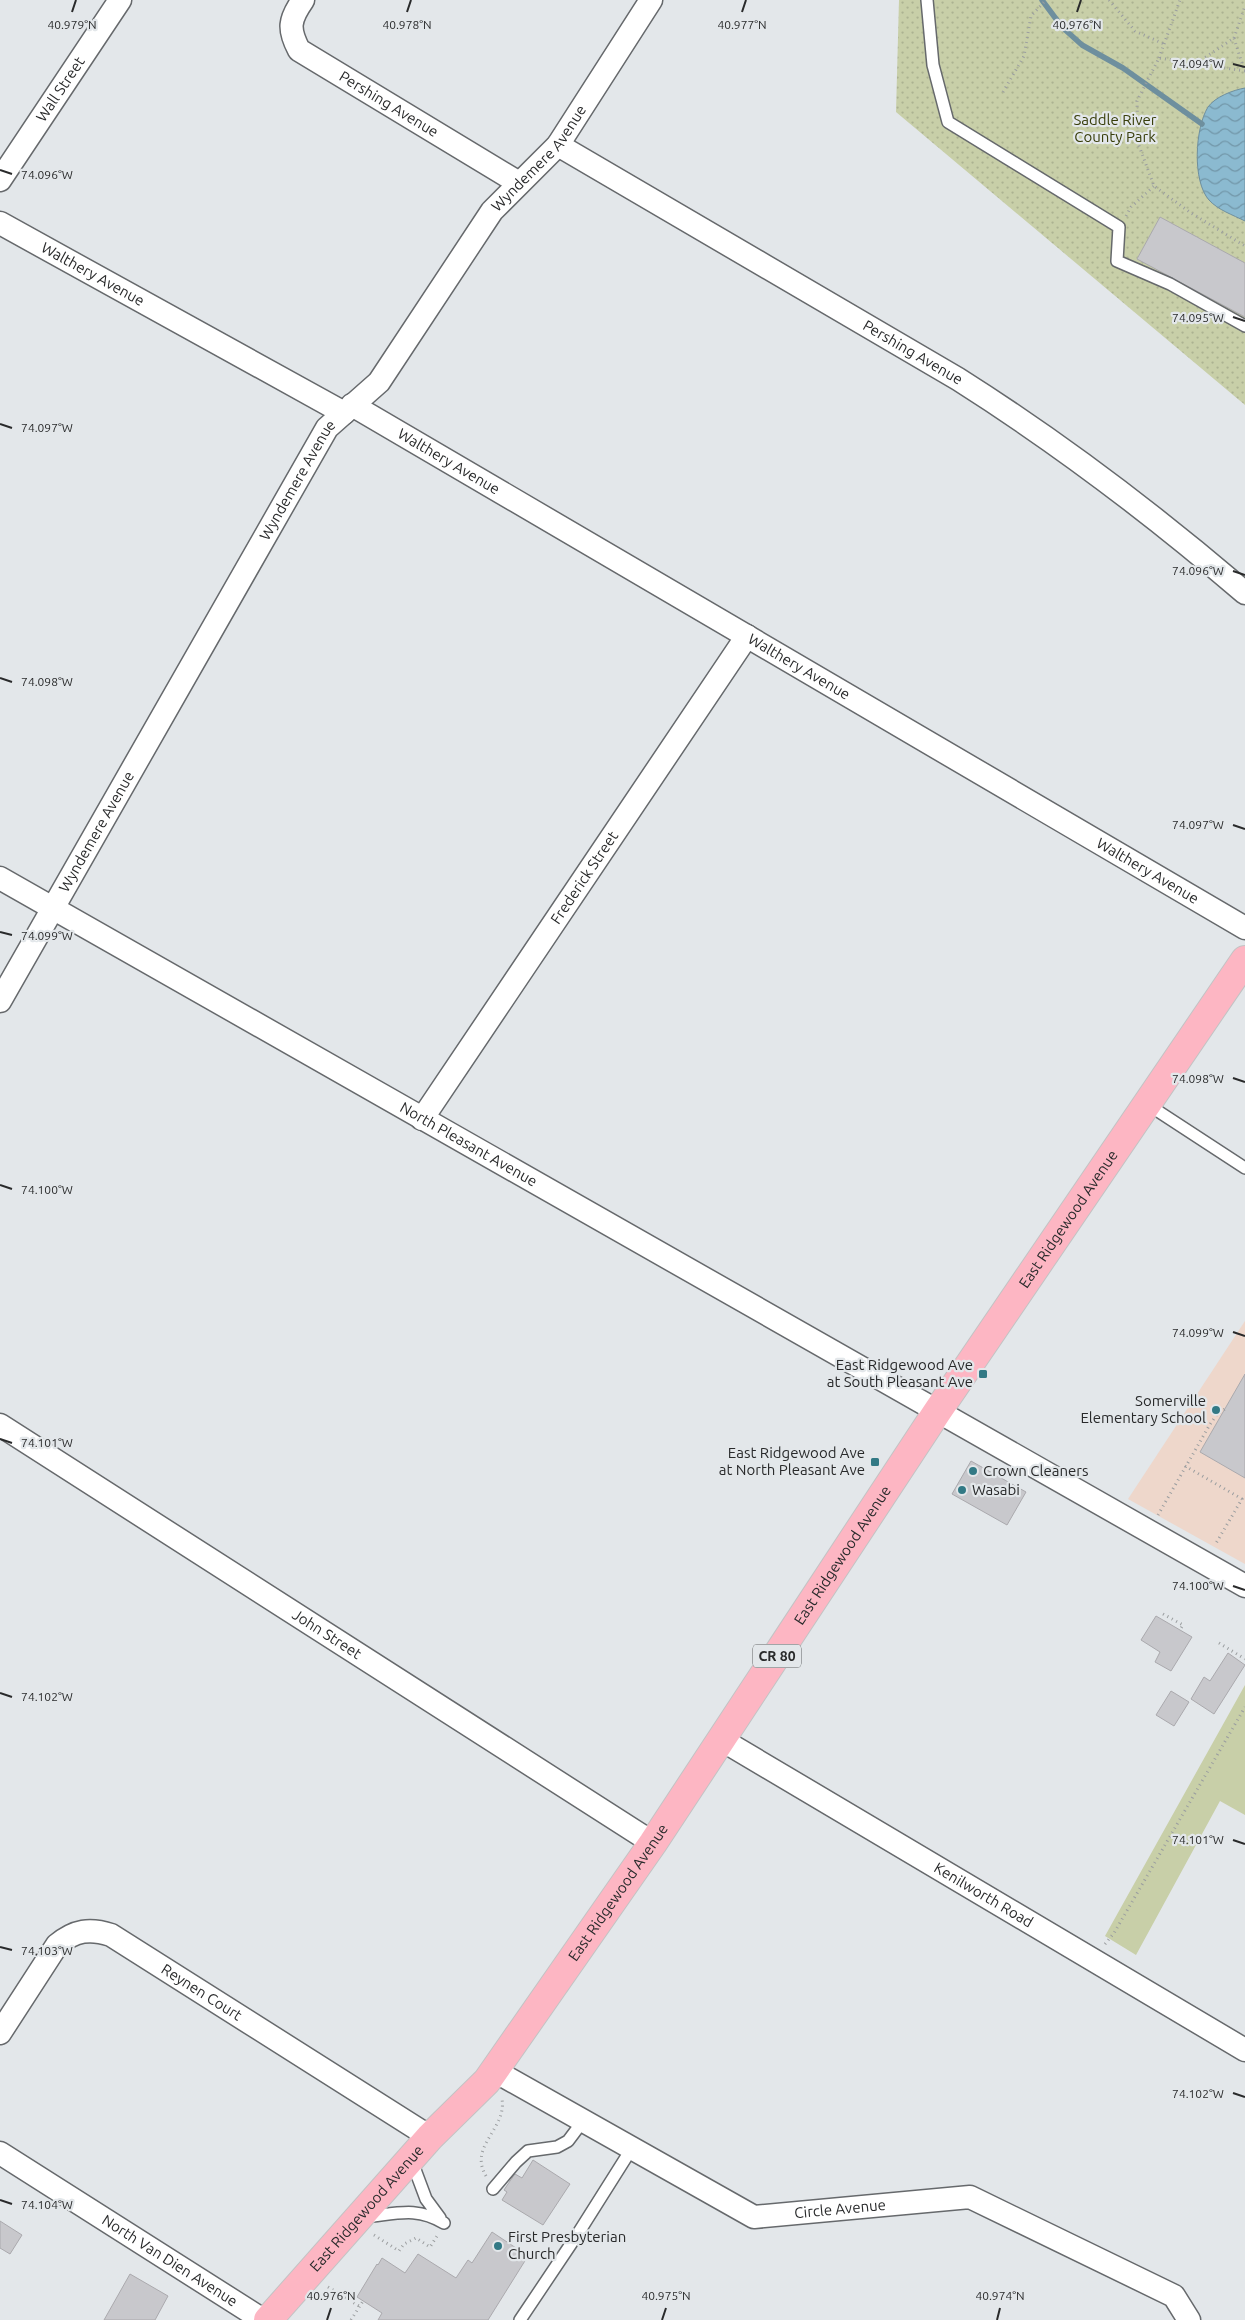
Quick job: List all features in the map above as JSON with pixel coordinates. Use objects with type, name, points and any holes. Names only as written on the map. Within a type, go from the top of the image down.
[{"type":"main road","name":"East Ridgewood Avenue","points":[[268,2320],[364,2225],[411,2159],[430,2137],[487,2081],[497,2082],[937,1412],[1245,960]]},
{"type":"street","name":"Wall Street","points":[[0,180],[120,0]]},
{"type":"street","name":"Wyndemere Avenue","points":[[0,1001],[327,428],[379,382],[492,212],[558,145],[650,0]]},
{"type":"street","name":"Pershing Avenue","points":[[301,3],[292,22],[290,33],[299,50],[519,183]]},
{"type":"street","name":"Pershing Avenue","points":[[558,145],[958,379],[1006,410],[1137,503],[1245,592]]},
{"type":"street","name":"Walthery Avenue","points":[[0,223],[348,409],[747,636],[1245,928]]},
{"type":"street","name":"Frederick Street","points":[[422,1119],[747,636]]},
{"type":"street","name":"North Pleasant Avenue","points":[[0,878],[1245,1586]]},
{"type":"street","name":"John Street","points":[[0,1425],[653,1843]]},
{"type":"street","name":"Kenilworth Road","points":[[722,1740],[1245,2050]]},
{"type":"street","name":"Reynen Court","points":[[0,2033],[57,1945],[67,1936],[80,1931],[96,1930],[111,1935],[430,2137]]},
{"type":"street","name":"Circle Avenue","points":[[497,2082],[583,2121],[754,2217],[970,2197],[1174,2296],[1188,2320]]},
{"type":"street","name":"North Van Dien Avenue","points":[[0,2153],[263,2320]]},
{"type":"lane","points":[[927,0],[933,65],[948,122],[1119,227],[1117,261],[1170,284],[1245,326]]},
{"type":"lane","points":[[1147,1104],[1245,1168]]},
{"type":"lane","points":[[493,2189],[516,2162],[528,2152],[557,2147],[568,2141],[583,2121]]},
{"type":"lane","points":[[520,2320],[632,2148]]},
{"type":"lane","points":[[411,2159],[426,2199],[444,2223]]},
{"type":"lane","points":[[364,2225],[416,2212],[430,2215],[444,2223]]},
{"type":"path","points":[[1003,92],[1024,56],[1031,16],[1046,0]]},
{"type":"path","points":[[1109,0],[1134,31],[1164,44]]},
{"type":"path","points":[[1179,0],[1159,58],[1137,101],[1138,143],[1154,186],[1191,213],[1245,246]]},
{"type":"path","points":[[1159,58],[1244,71],[1234,38],[1245,6]]},
{"type":"path","points":[[1196,63],[1234,38]]},
{"type":"path","points":[[1119,227],[1132,207],[1154,186]]},
{"type":"path","points":[[1158,1515],[1213,1420],[1225,1409]]},
{"type":"path","points":[[1185,1466],[1242,1499],[1214,1547]]},
{"type":"path","points":[[1241,1503],[1245,1505]]},
{"type":"path","points":[[1163,1614],[1183,1625],[1180,1630]]},
{"type":"path","points":[[1219,1643],[1232,1653],[1245,1659]]},
{"type":"path","points":[[1105,1944],[1114,1933],[1245,1707]]},
{"type":"path","points":[[493,2189],[482,2170],[480,2160],[484,2143],[498,2125],[502,2114],[497,2082]]},
{"type":"path","points":[[364,2225],[399,2251],[404,2244],[416,2238],[430,2246],[444,2223]]},
{"type":"path","points":[[322,2283],[359,2306]]},
{"type":"path","points":[[350,2320],[363,2301]]},
{"type":"shaded area","name":"Somerville Elementary School","points":[[1245,1321],[1245,1564],[1128,1499]]},
{"type":"green space","name":"Saddle River County Park","points":[[899,0],[1245,0],[1245,405],[896,112]]},
{"type":"green space","points":[[1245,1685],[1245,1815],[1220,1801],[1136,1955],[1105,1936]]},
{"type":"water","points":[[1245,88],[1245,221],[1221,209],[1209,200],[1200,180],[1197,154],[1200,128],[1208,107],[1225,94]]},
{"type":"building","points":[[1160,217],[1245,263],[1245,317],[1137,259]]},
{"type":"building","points":[[1245,1374],[1245,1478],[1200,1452]]},
{"type":"building","points":[[971,1461],[1026,1492],[1007,1525],[952,1494]]},
{"type":"building","points":[[1156,1616],[1192,1637],[1171,1671],[1155,1662],[1160,1652],[1141,1640]]},
{"type":"building","points":[[1228,1653],[1245,1665],[1214,1714],[1191,1699],[1204,1677],[1210,1681]]},
{"type":"building","points":[[1171,1691],[1189,1702],[1174,1726],[1156,1715]]},
{"type":"building","points":[[533,2160],[570,2184],[543,2225],[502,2200],[507,2192],[504,2190],[515,2174],[522,2178]]},
{"type":"building","points":[[0,2221],[22,2235],[10,2254],[0,2248]]},
{"type":"building","name":"First Presbyterian Church","points":[[492,2232],[528,2256],[488,2320],[378,2320],[382,2313],[357,2297],[382,2258],[405,2273],[418,2254],[456,2278],[468,2260],[472,2263]]},
{"type":"building","points":[[130,2274],[168,2296],[155,2320],[104,2320]]},
{"type":"waterway","points":[[1042,0],[1062,27],[1082,45],[1123,68],[1202,124]]},
{"type":"place","name":"East Ridgewood Ave at South Pleasant Ave","points":[[983,1374]]},
{"type":"place","name":"Somerville Elementary School","points":[[1216,1410]]},
{"type":"place","name":"East Ridgewood Ave at North Pleasant Ave","points":[[875,1462]]},
{"type":"place","name":"Crown Cleaners","points":[[973,1471]]},
{"type":"place","name":"Wasabi","points":[[962,1490]]},
{"type":"place","name":"First Presbyterian Church","points":[[498,2246]]}]
